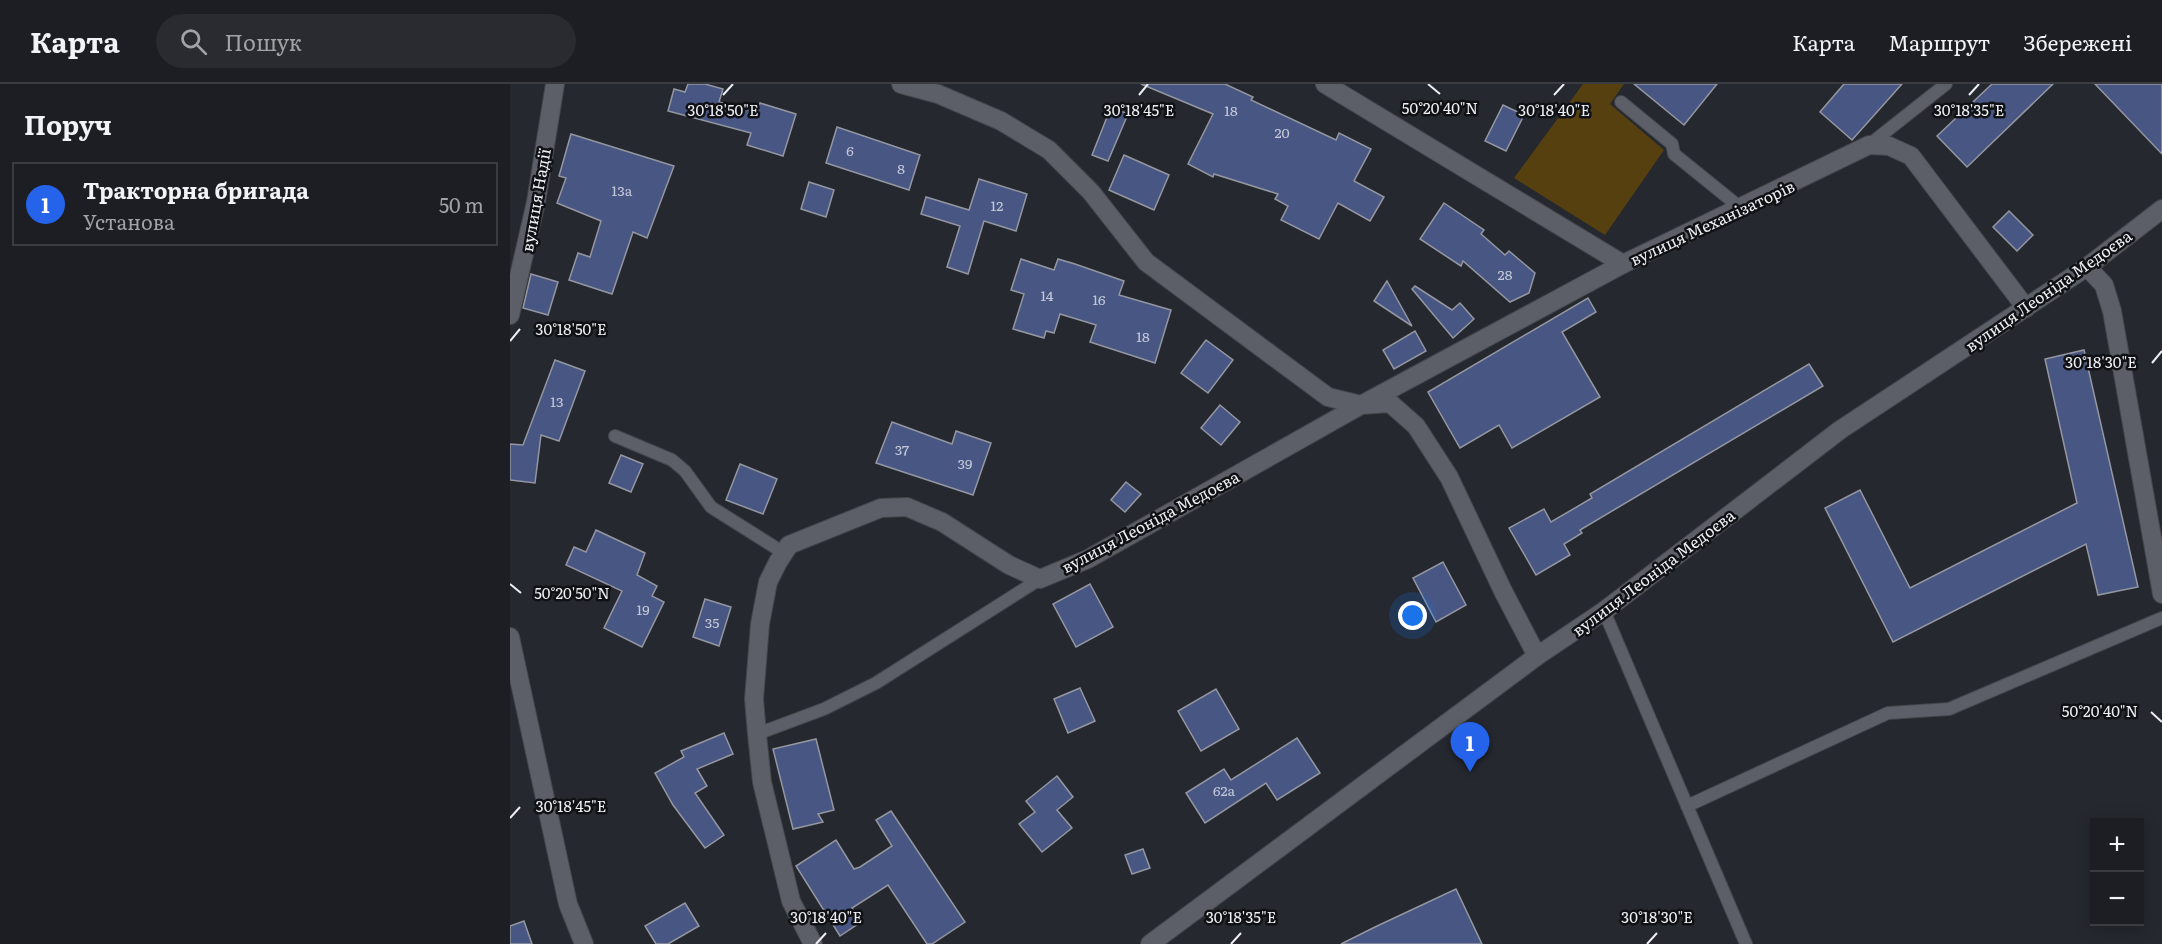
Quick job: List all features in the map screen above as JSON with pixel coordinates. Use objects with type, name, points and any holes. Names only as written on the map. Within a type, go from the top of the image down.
[{"type":"street","name":"вулиця Надії","points":[[510,315],[536,202],[555,84]]},
{"type":"street","points":[[902,84],[938,94],[1001,121],[1049,150],[1090,192],[1146,262],[1328,397],[1361,405],[1390,403],[1416,426],[1449,477],[1503,591],[1538,656]]},
{"type":"street","name":"вулиця Механізаторів","points":[[1325,84],[1623,264],[1742,209],[1869,145]]},
{"type":"street","points":[[1869,145],[1889,146],[1911,156],[2026,309]]},
{"type":"street","name":"вулиця Леоніда Медоєва","points":[[1150,944],[1538,656],[1604,611],[1840,430],[2026,309],[2087,267],[2162,209]]},
{"type":"street","name":"вулиця Леоніда Медоєва","points":[[1040,579],[1088,559],[1361,405],[1623,264]]},
{"type":"street","points":[[2087,267],[2104,285],[2112,311],[2162,592]]},
{"type":"street","points":[[813,944],[791,901],[762,782],[754,699],[760,624],[768,582],[784,553],[789,545],[881,508],[908,507],[942,522],[1009,565],[1040,579]]},
{"type":"street","points":[[510,637],[568,904],[584,944]]},
{"type":"lane","points":[[1869,145],[1946,84]]},
{"type":"lane","points":[[1621,102],[1672,144],[1674,154],[1742,209]]},
{"type":"lane","points":[[615,435],[672,460],[685,471],[711,507],[784,553]]},
{"type":"lane","points":[[757,734],[824,709],[876,683],[1040,579]]},
{"type":"lane","points":[[1604,611],[1746,944]]},
{"type":"lane","points":[[1687,806],[1888,713],[1949,709],[2162,618]]},
{"type":"shaded area","points":[[1583,84],[1624,84],[1610,104],[1664,150],[1605,235],[1514,178]]},
{"type":"building","points":[[688,84],[705,84],[723,89],[719,102],[757,112],[760,103],[796,114],[783,156],[747,145],[751,133],[668,111],[674,89],[685,92]]},
{"type":"building","points":[[1141,84],[1225,84],[1253,97],[1251,100],[1336,140],[1339,133],[1371,149],[1354,181],[1384,197],[1370,221],[1338,203],[1319,239],[1281,220],[1288,206],[1275,199],[1278,194],[1214,174],[1213,177],[1188,164],[1213,114]]},
{"type":"building","points":[[1634,84],[1717,84],[1684,125]]},
{"type":"building","points":[[1844,84],[1902,84],[1852,140],[1820,112]]},
{"type":"building","points":[[1992,84],[2053,84],[1967,167],[1937,136]]},
{"type":"building","points":[[2095,84],[2162,84],[2162,154]]},
{"type":"building","points":[[1503,105],[1524,115],[1506,151],[1485,141]]},
{"type":"building","points":[[1111,107],[1128,114],[1108,161],[1092,155]]},
{"type":"building","points":[[837,127],[920,155],[909,190],[826,163]]},
{"type":"building","points":[[571,134],[674,166],[647,238],[633,232],[612,294],[569,280],[578,253],[590,257],[601,221],[557,203],[566,178],[559,176]]},
{"type":"building","points":[[1124,155],[1169,175],[1154,210],[1109,190]]},
{"type":"building","points":[[979,179],[1027,194],[1016,231],[984,221],[968,274],[947,267],[960,226],[921,214],[926,197],[969,210]]},
{"type":"building","points":[[809,182],[834,190],[826,217],[801,209]]},
{"type":"building","points":[[1444,203],[1484,230],[1481,234],[1505,255],[1509,251],[1535,273],[1529,293],[1510,302],[1463,261],[1461,266],[1420,239]]},
{"type":"building","points":[[2009,211],[2033,235],[2017,251],[1993,227]]},
{"type":"building","points":[[1021,259],[1054,270],[1058,259],[1075,264],[1124,281],[1119,295],[1171,310],[1155,363],[1090,342],[1096,325],[1060,314],[1054,333],[1046,331],[1044,338],[1013,329],[1024,294],[1011,290]]},
{"type":"building","points":[[531,274],[558,282],[548,315],[523,308]]},
{"type":"building","points":[[1387,281],[1412,326],[1374,301]]},
{"type":"building","points":[[1415,286],[1452,310],[1460,303],[1474,319],[1453,338],[1412,289]]},
{"type":"building","points":[[1588,298],[1596,312],[1562,332],[1600,397],[1512,448],[1499,425],[1460,448],[1428,392]]},
{"type":"building","points":[[1415,331],[1426,351],[1394,369],[1383,350]]},
{"type":"building","points":[[1206,340],[1233,360],[1208,393],[1181,373]]},
{"type":"building","points":[[2084,350],[2138,587],[2098,595],[2086,544],[1893,642],[1825,508],[1860,490],[1910,588],[2077,503],[2045,359]]},
{"type":"building","points":[[555,360],[585,371],[559,441],[541,435],[535,483],[510,480],[510,444],[523,445]]},
{"type":"building","points":[[1809,364],[1823,386],[1580,530],[1582,533],[1564,544],[1570,555],[1536,575],[1509,528],[1544,509],[1551,522],[1592,498],[1590,494]]},
{"type":"building","points":[[1220,405],[1240,422],[1221,445],[1201,428]]},
{"type":"building","points":[[892,422],[952,444],[956,431],[991,443],[973,495],[876,463]]},
{"type":"building","points":[[621,455],[643,464],[631,492],[609,483]]},
{"type":"building","points":[[740,464],[777,479],[763,514],[726,500]]},
{"type":"building","points":[[1126,482],[1141,494],[1125,512],[1111,500]]},
{"type":"building","points":[[596,530],[645,553],[637,575],[657,586],[652,596],[664,602],[642,647],[604,628],[622,591],[566,565],[574,547],[586,552]]},
{"type":"building","points":[[1443,562],[1466,605],[1436,622],[1413,578]]},
{"type":"building","points":[[1090,584],[1113,627],[1076,647],[1053,604]]},
{"type":"building","points":[[705,599],[731,607],[719,646],[693,637]]},
{"type":"building","points":[[1080,688],[1095,721],[1068,733],[1054,699]]},
{"type":"building","points":[[1216,689],[1239,729],[1201,751],[1178,711]]},
{"type":"building","points":[[724,733],[733,754],[697,769],[707,786],[695,793],[724,835],[705,848],[673,805],[655,773],[684,757],[681,751]]},
{"type":"building","points":[[1297,738],[1320,773],[1277,800],[1266,783],[1205,823],[1186,793],[1224,769],[1231,780]]},
{"type":"building","points":[[816,739],[834,810],[818,814],[823,822],[793,829],[773,749]]},
{"type":"building","points":[[1057,776],[1073,797],[1057,810],[1072,828],[1042,852],[1019,824],[1035,812],[1026,801]]},
{"type":"building","points":[[891,811],[965,922],[932,944],[927,944],[888,885],[852,908],[861,922],[840,936],[796,866],[836,840],[854,869],[860,867],[892,846],[876,820]]},
{"type":"building","points":[[1143,849],[1150,868],[1132,874],[1125,855]]},
{"type":"building","points":[[1456,889],[1482,944],[1341,944],[1375,927]]},
{"type":"building","points":[[685,903],[699,926],[668,944],[656,944],[645,926]]},
{"type":"building","points":[[524,921],[532,944],[510,944],[510,926]]},
{"type":"place","name":"Тракторна бригада","points":[[1470,772]]}]
